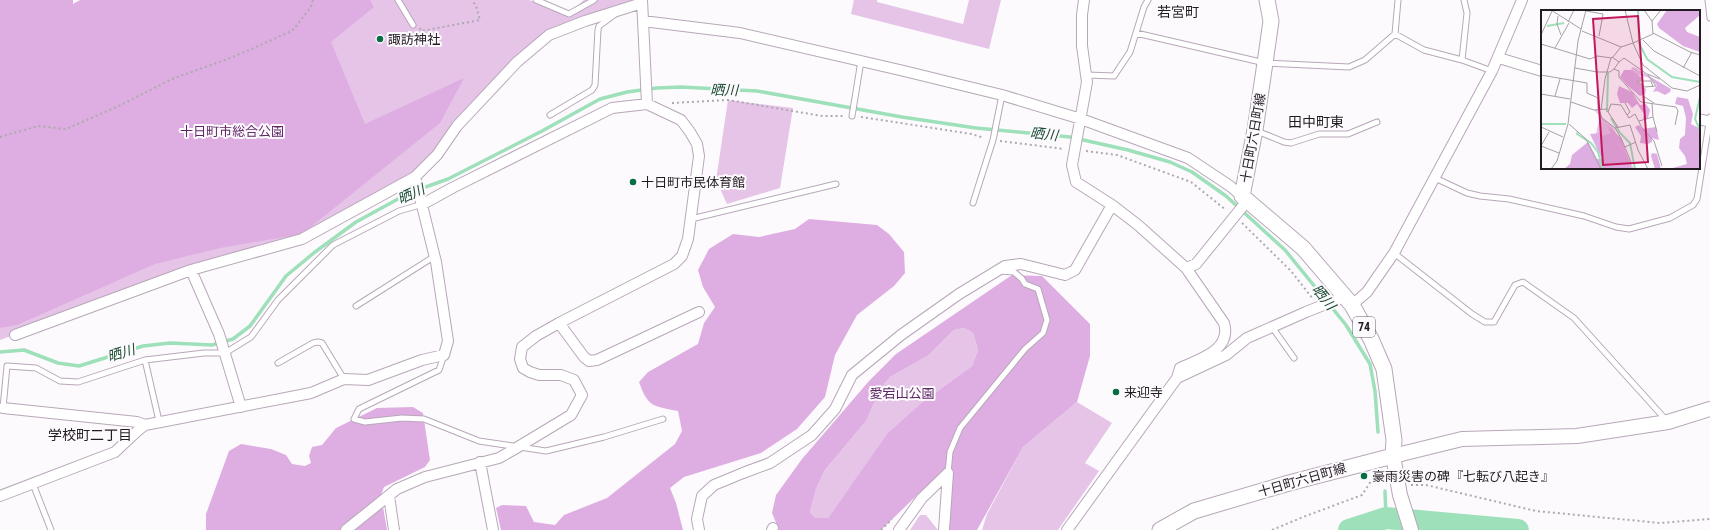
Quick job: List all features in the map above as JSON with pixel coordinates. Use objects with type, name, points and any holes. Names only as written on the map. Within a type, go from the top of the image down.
[{"type":"main road","name":"十日町六日町線","points":[[1160,530],[1194,511],[1290,483],[1393,456],[1394,440],[1384,369],[1371,340],[1349,301],[1303,248],[1245,198],[1271,21],[1268,0]]},
{"type":"street","points":[[1067,530],[1177,378],[1180,368],[1215,351],[1224,340],[1227,331],[1224,323],[1186,268],[1138,225],[1112,205],[1076,182],[1072,165],[1081,119],[1087,76],[1082,46],[1082,15],[1084,0]]},
{"type":"street","points":[[1177,378],[1226,355],[1247,338],[1319,306],[1349,301],[1367,292],[1394,253],[1492,71],[1522,0]]},
{"type":"street","points":[[15,335],[191,270],[302,239],[415,176],[437,155],[457,126],[485,95],[522,57],[550,35],[585,21],[642,2],[647,100]]},
{"type":"street","points":[[643,21],[740,33],[862,61],[1002,96],[1081,119],[1188,158],[1230,186],[1245,198],[1234,216],[1196,264],[1186,268]]},
{"type":"street","points":[[1498,58],[1541,71]]},
{"type":"street","points":[[346,530],[397,489],[425,477],[499,458],[571,415],[582,395],[574,380],[561,375],[539,375],[523,368],[520,360],[522,347],[536,336],[559,323],[674,264],[682,256],[688,239],[691,219],[699,156],[697,144],[681,120],[647,100],[612,108],[423,204]]},
{"type":"street","points":[[1700,118],[1710,120]]},
{"type":"street","points":[[0,496],[115,452],[128,441],[136,431],[145,425],[311,392],[344,379],[368,380],[422,360],[444,355],[448,341],[435,256],[415,176]]},
{"type":"street","points":[[699,530],[697,519],[702,496],[714,485],[743,472],[770,464],[812,435],[835,409],[852,375],[901,335],[959,294],[1004,266],[1021,264],[1066,275],[1075,270],[1112,205]]},
{"type":"street","points":[[191,270],[219,334],[241,407]]},
{"type":"street","points":[[559,323],[584,357],[589,361],[597,360],[699,312]]},
{"type":"street","points":[[1,408],[137,422],[145,425]]},
{"type":"street","points":[[1411,530],[1399,490],[1393,456],[1462,439],[1577,436],[1668,422],[1710,409]]},
{"type":"street","points":[[480,462],[493,530]]},
{"type":"street","points":[[899,530],[922,498],[948,473]]},
{"type":"street","points":[[944,530],[948,473]]},
{"type":"street","points":[[389,496],[394,530]]},
{"type":"lane","points":[[398,0],[414,25]]},
{"type":"lane","points":[[536,0],[568,14],[594,0]]},
{"type":"lane","points":[[1087,76],[1114,76],[1130,52],[1144,7],[1148,0]]},
{"type":"lane","points":[[1136,33],[1265,64],[1349,68],[1365,60],[1395,34],[1398,0]]},
{"type":"lane","points":[[1462,60],[1467,13],[1464,0]]},
{"type":"lane","points":[[1708,0],[1710,18]]},
{"type":"lane","points":[[550,115],[592,90],[595,85],[599,26],[625,8]]},
{"type":"lane","points":[[1395,34],[1424,50],[1462,60],[1492,71]]},
{"type":"lane","points":[[852,116],[862,61]]},
{"type":"lane","points":[[973,204],[993,140],[1002,96]]},
{"type":"lane","points":[[1435,178],[1480,196],[1508,199],[1584,216],[1616,227],[1629,229],[1670,218],[1693,206],[1697,199],[1710,120]]},
{"type":"lane","points":[[1255,130],[1284,142],[1291,143],[1319,134],[1348,134],[1377,122]]},
{"type":"lane","points":[[691,219],[836,184]]},
{"type":"lane","points":[[1,408],[7,366],[36,368],[60,381],[78,382],[145,360],[204,353],[225,353],[251,337],[278,300],[333,245],[399,211],[423,204]]},
{"type":"lane","points":[[1394,253],[1472,314],[1485,322],[1494,322],[1515,285],[1523,282],[1574,318],[1668,422]]},
{"type":"lane","points":[[356,306],[435,256]]},
{"type":"lane","points":[[948,473],[950,452],[960,428],[1025,349],[1043,333],[1047,320],[1038,289],[1025,284],[1014,272],[996,271]]},
{"type":"lane","points":[[1272,327],[1294,358]]},
{"type":"lane","points":[[278,363],[313,343],[318,342],[322,343],[344,379]]},
{"type":"lane","points":[[444,355],[439,370],[359,409],[354,419],[365,422],[402,418],[424,419],[479,441],[546,451],[604,437],[662,419]]},
{"type":"lane","points":[[145,360],[159,421]]},
{"type":"lane","points":[[33,484],[51,530]]},
{"type":"path","points":[[0,137],[38,126],[66,129],[121,105],[172,79],[233,57],[277,38],[292,31],[311,7],[313,0]]},
{"type":"path","points":[[414,25],[418,22],[421,31],[480,20],[476,6],[472,0]]},
{"type":"path","points":[[669,103],[728,100],[822,116],[852,116],[972,134],[993,140],[1076,148],[1118,154],[1191,182],[1234,216],[1290,271],[1319,306]]},
{"type":"path","points":[[1272,530],[1362,495],[1376,473]]},
{"type":"path","points":[[1399,490],[1426,485],[1536,511],[1660,523],[1710,519]]},
{"type":"green space","name":"十日町市総合公園","points":[[0,0],[73,0],[73,4],[80,0],[370,0],[374,7],[331,42],[365,124],[464,78],[440,123],[302,234],[220,248],[155,264],[17,325],[0,328]]},
{"type":"green space","name":"十日町市総合公園","points":[[229,0],[529,0],[568,14],[584,0],[633,0],[610,12],[549,35],[517,62],[415,177],[277,247],[191,270],[0,340],[0,125]]},
{"type":"green space","points":[[854,0],[877,0],[877,2],[963,24],[969,0],[1001,0],[989,49],[851,14]]},
{"type":"green space","points":[[728,100],[793,108],[780,188],[727,204],[716,180]]},
{"type":"green space","points":[[809,219],[877,225],[889,234],[904,252],[905,273],[894,286],[857,315],[835,355],[825,397],[797,429],[761,453],[684,477],[670,488],[676,503],[683,530],[501,530],[496,508],[502,505],[526,506],[534,522],[555,525],[564,515],[607,498],[675,444],[682,431],[678,411],[653,404],[642,391],[639,382],[648,372],[698,344],[704,323],[715,307],[703,287],[698,270],[709,249],[733,234],[759,237],[795,229]]},
{"type":"green space","points":[[1012,275],[1042,276],[1090,324],[1090,356],[1077,402],[1023,447],[977,530],[946,530],[945,479],[936,477],[881,530],[779,530],[772,513],[776,495],[802,459],[869,381],[896,354]],"holes":[[[964,328],[973,333],[978,350],[972,366],[924,401],[888,433],[828,518],[816,518],[810,512],[816,489],[825,470],[866,421],[881,388],[890,377],[929,355],[954,330]]]},
{"type":"green space","name":"愛宕山公園","points":[[964,328],[973,333],[978,350],[972,366],[924,401],[848,490],[828,518],[816,518],[810,512],[816,489],[825,470],[866,421],[881,388],[890,377],[929,355],[954,330]]},
{"type":"green space","points":[[1077,402],[1112,423],[1085,463],[1099,471],[1058,530],[982,530],[987,514],[1023,447]]},
{"type":"green space","points":[[413,407],[423,413],[430,460],[425,467],[384,487],[381,495],[387,530],[206,530],[206,514],[229,451],[241,444],[271,449],[286,455],[292,464],[305,466],[311,463],[309,456],[312,447],[322,445],[336,428],[377,408]]},
{"type":"green space","points":[[920,515],[926,515],[938,530],[910,530]]},
{"type":"waterway","name":"晒川","points":[[0,352],[24,350],[58,363],[79,366],[143,346],[170,343],[212,345],[233,339],[250,326],[286,276],[315,252],[356,222],[409,193],[448,179],[542,131],[600,99],[627,92],[657,88],[681,87],[757,91],[902,117],[976,128],[1070,137],[1128,150],[1170,162],[1192,172],[1226,196],[1285,250],[1346,325],[1370,364],[1375,391],[1378,432]]},
{"type":"waterway","name":"晒川","points":[[1385,491],[1386,518]]},
{"type":"waterway","points":[[1349,530],[1386,518],[1518,530]]},
{"type":"place","name":"諏訪神社","points":[[380,39]]},
{"type":"place","name":"十日町市民体育館","points":[[633,182]]},
{"type":"place","name":"来迎寺","points":[[1116,392]]},
{"type":"place","name":"豪雨災害の碑『七転び八起き』","points":[[1364,476]]},
{"type":"district","name":"若宮町","points":[[1178,12]]},
{"type":"district","name":"田中町東","points":[[1316,122]]},
{"type":"district","name":"学校町二丁目","points":[[90,435]]}]
